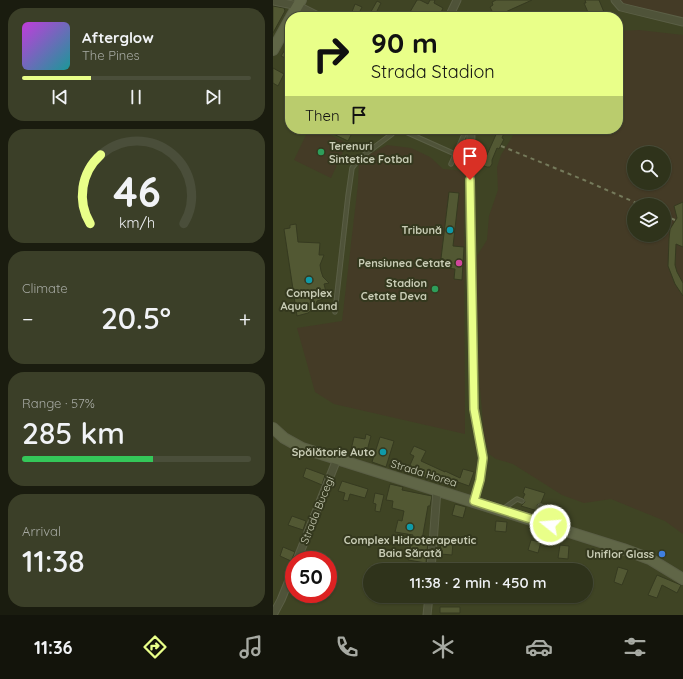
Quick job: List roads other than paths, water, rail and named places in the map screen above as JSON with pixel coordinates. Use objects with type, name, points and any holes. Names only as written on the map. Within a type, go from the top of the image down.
[{"type":"main road","points":[[294,12],[299,3]]},
{"type":"main road","points":[[273,50],[285,29]]},
{"type":"main road","name":"Strada Horea","points":[[273,428],[293,444],[623,549],[650,559],[683,579]]},
{"type":"street","points":[[451,12],[457,0]]},
{"type":"street","points":[[615,0],[621,7],[683,22]]},
{"type":"street","points":[[273,1],[299,3],[312,12]]},
{"type":"street","points":[[471,134],[470,220],[474,409],[483,458],[480,480],[474,501]]},
{"type":"street","name":"Strada Bucegi","points":[[301,551],[337,459]]},
{"type":"street","points":[[432,563],[437,490]]},
{"type":"street","points":[[273,615],[285,590]]},
{"type":"street","points":[[427,615],[428,603]]},
{"type":"lane","points":[[335,312],[352,168],[365,153],[394,134]]},
{"type":"lane","points":[[409,134],[455,154]]},
{"type":"lane","points":[[451,164],[464,134]]},
{"type":"lane","points":[[502,510],[517,499],[522,501]]},
{"type":"lane","points":[[540,506],[542,507],[550,525]]},
{"type":"railway","points":[[501,146],[627,199]]},
{"type":"railway","points":[[671,218],[677,221]]},
{"type":"place","name":"Terenuri Sintetice Fotbal","points":[[321,152]]},
{"type":"place","name":"Tribună","points":[[450,230]]},
{"type":"place","name":"Pensiunea Cetate","points":[[459,263]]},
{"type":"place","name":"Complex Aqua Land","points":[[309,280]]},
{"type":"place","name":"Stadion Cetate Deva","points":[[435,289]]},
{"type":"place","name":"Spălătorie Auto","points":[[383,452]]},
{"type":"place","name":"Complex Hidroterapeutic Baia Sărată","points":[[410,527]]},
{"type":"place","name":"Uniflor Glass","points":[[662,554]]}]
